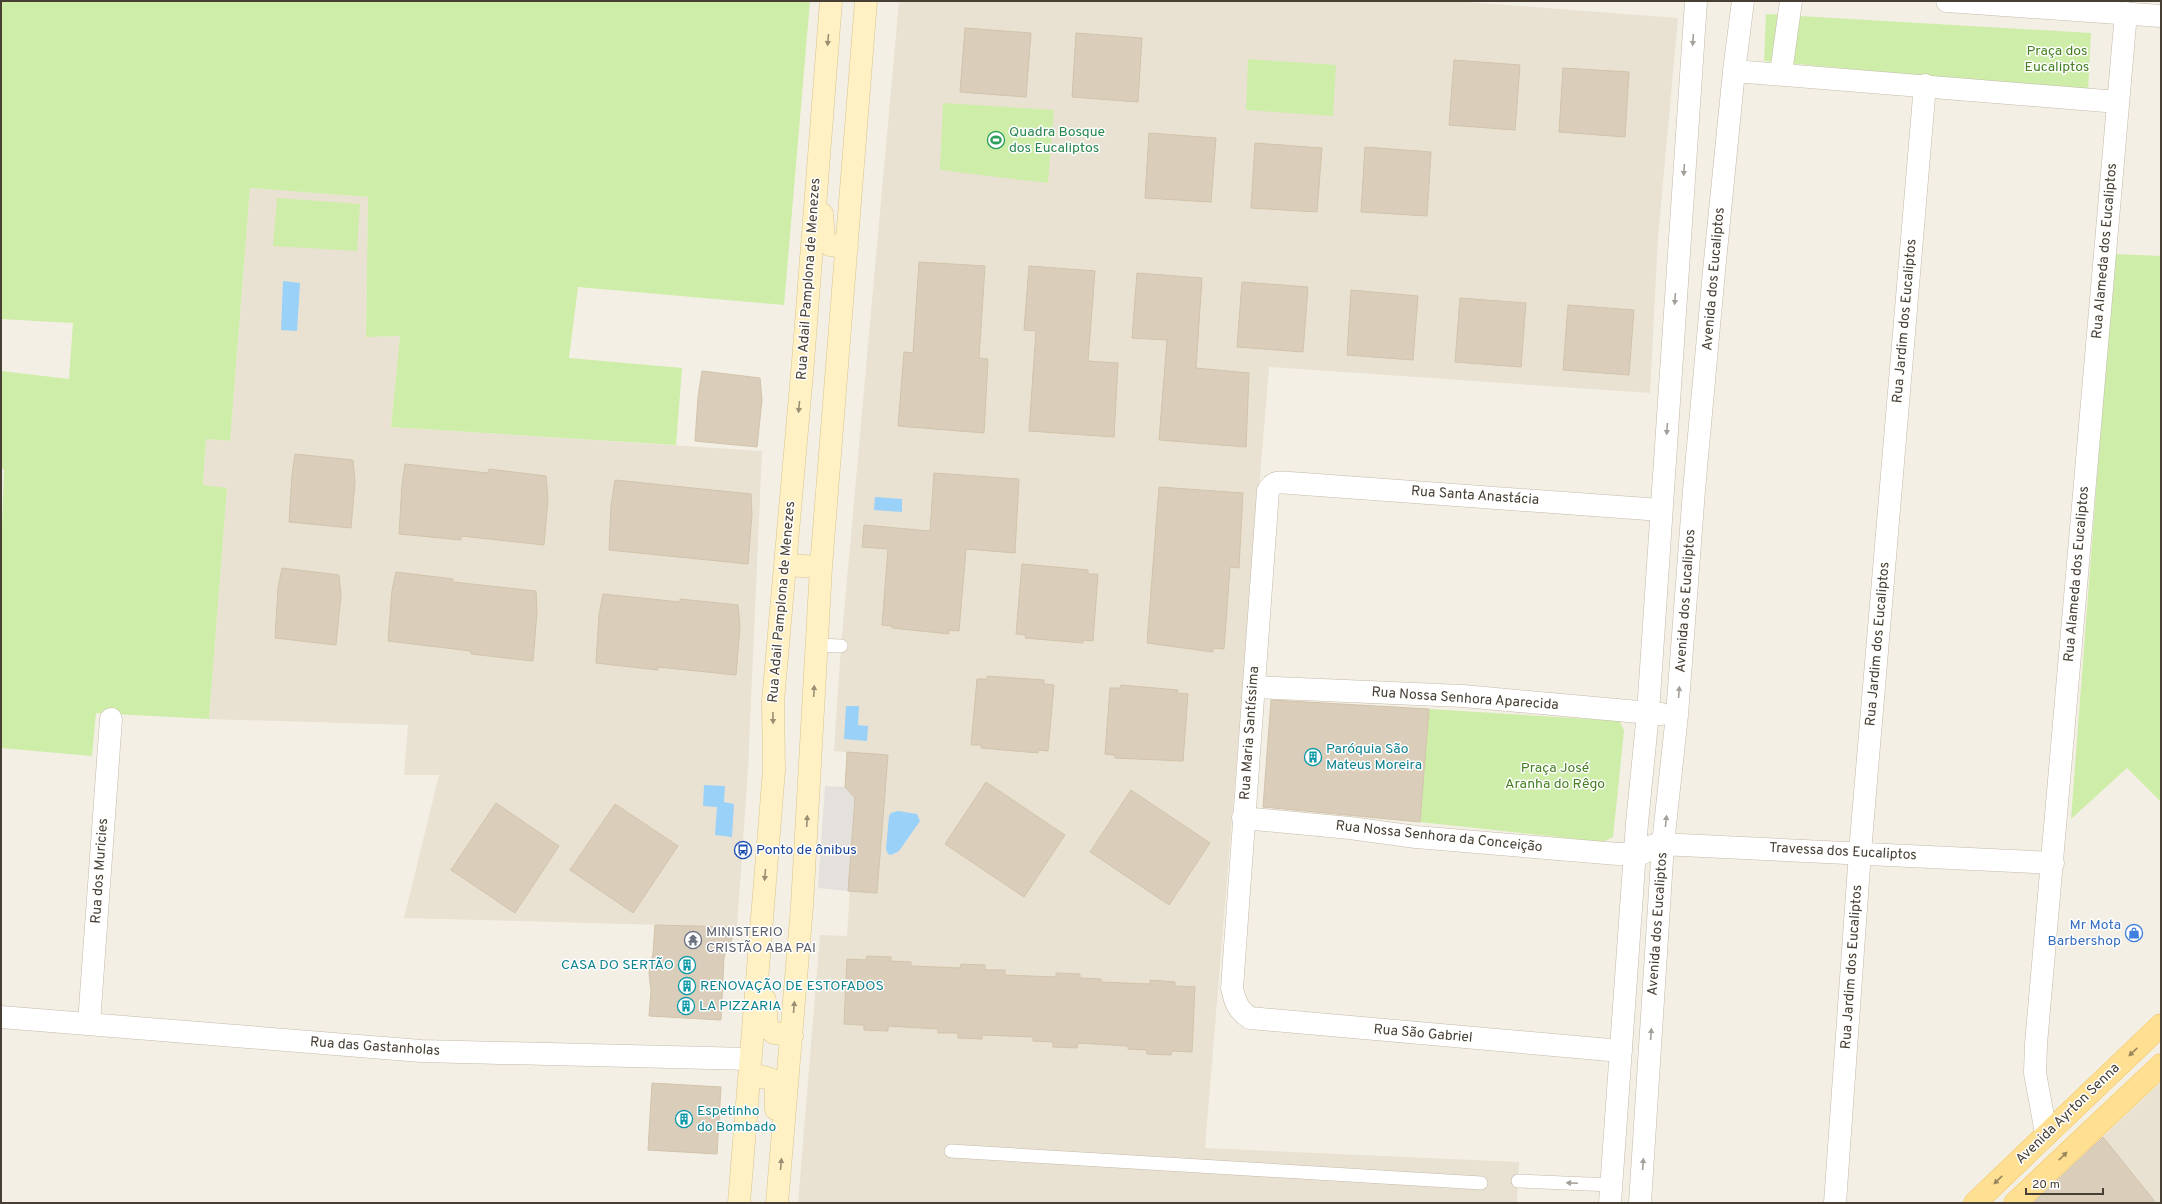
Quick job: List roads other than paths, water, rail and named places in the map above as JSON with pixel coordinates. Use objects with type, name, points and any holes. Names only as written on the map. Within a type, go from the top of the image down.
[{"type":"main road","name":"Rua Adail Pamplona de Menezes","points":[[740,1203],[774,770],[773,701],[809,287],[831,1]]},
{"type":"main road","points":[[778,1203],[803,898],[821,567],[866,1]]},
{"type":"main road","points":[[816,195],[822,205],[824,239],[830,245],[847,247]]},
{"type":"main road","points":[[809,287],[828,292],[834,298],[831,326],[839,339]]},
{"type":"main road","points":[[785,565],[821,567]]},
{"type":"main road","points":[[757,979],[765,992],[767,1028],[774,1033],[792,1035]]},
{"type":"main road","name":"Avenida Ayrton Senna","points":[[1975,1203],[2046,1133],[2161,1025]]},
{"type":"main road","name":"Avenida Ayrton Senna","points":[[2015,1203],[2161,1064]]},
{"type":"main road","points":[[750,1067],[772,1079],[776,1084],[776,1116],[784,1125]]},
{"type":"street","name":"Avenida dos Eucaliptos","points":[[1611,1194],[1636,853],[1648,713],[1696,1]]},
{"type":"street","name":"Avenida dos Eucaliptos","points":[[1641,1195],[1663,844],[1677,715],[1694,490],[1734,71],[1744,1]]},
{"type":"street","points":[[1781,73],[1791,1]]},
{"type":"street","points":[[1947,1],[2161,16]]},
{"type":"street","name":"Rua Alameda dos Eucaliptos","points":[[2046,1133],[2035,1073],[2126,13]]},
{"type":"street","points":[[1734,71],[1781,73],[2118,102]]},
{"type":"street","name":"Rua Jardim dos Eucaliptos","points":[[1835,1203],[1860,852],[1925,85]]},
{"type":"street","name":"Rua Maria Santíssima","points":[[1234,1000],[1232,988],[1268,491],[1278,482],[1290,482]]},
{"type":"street","name":"Rua Santa Anastácia","points":[[1290,482],[1661,510]]},
{"type":"street","points":[[1663,485],[1694,490]]},
{"type":"street","name":"Rua Nossa Senhora Aparecida","points":[[1254,687],[1463,696],[1677,715]]},
{"type":"street","name":"Rua dos Muricies","points":[[89,1023],[111,719]]},
{"type":"street","name":"Rua Nossa Senhora da Conceição","points":[[1244,818],[1350,828],[1416,838],[1618,854],[1636,853]]},
{"type":"street","name":"Travessa dos Eucaliptos","points":[[1636,853],[1643,853],[1657,844],[1663,844],[2053,862]]},
{"type":"street","name":"Rua São Gabriel","points":[[1234,1000],[1240,1011],[1250,1018],[1273,1022],[1621,1051]]},
{"type":"street","name":"Rua das Gastanholas","points":[[1,1017],[421,1051],[750,1067]]},
{"type":"street","points":[[1611,1194],[1641,1195]]},
{"type":"lane","points":[[817,645],[841,646]]},
{"type":"lane","points":[[951,1151],[1481,1183]]},
{"type":"lane","points":[[1518,1181],[1611,1194]]},
{"type":"water","points":[[283,281],[300,283],[297,331],[281,330]]},
{"type":"water","points":[[875,497],[902,499],[902,512],[874,510]]},
{"type":"water","points":[[846,706],[859,706],[858,725],[868,726],[867,741],[844,739]]},
{"type":"water","points":[[704,785],[725,786],[724,802],[734,804],[732,837],[715,835],[717,807],[703,806]]},
{"type":"water","points":[[898,811],[917,814],[920,821],[899,851],[891,855],[888,854],[886,849],[889,816],[891,813]]},
{"type":"place","name":"Quadra Bosque dos Eucaliptos","points":[[996,140]]},
{"type":"place","name":"Paróquia São Mateus Moreira","points":[[1313,757]]},
{"type":"place","name":"Ponto de ônibus","points":[[743,850]]},
{"type":"place","name":"Mr Mota Barbershop","points":[[2134,933]]},
{"type":"place","name":"MINISTERIO CRISTÃO ABA PAI","points":[[693,940]]},
{"type":"place","name":"CASA DO SERTÃO","points":[[687,965]]},
{"type":"place","name":"RENOVAÇÃO DE ESTOFADOS","points":[[687,986]]},
{"type":"place","name":"LA PIZZARIA","points":[[686,1006]]},
{"type":"place","name":"Espetinho do Bombado","points":[[684,1119]]},
{"type":"park label","name":"Praça dos Eucaliptos","points":[[2057,60]]},
{"type":"park label","name":"Praça José Aranha do Rêgo","points":[[1555,776]]}]
